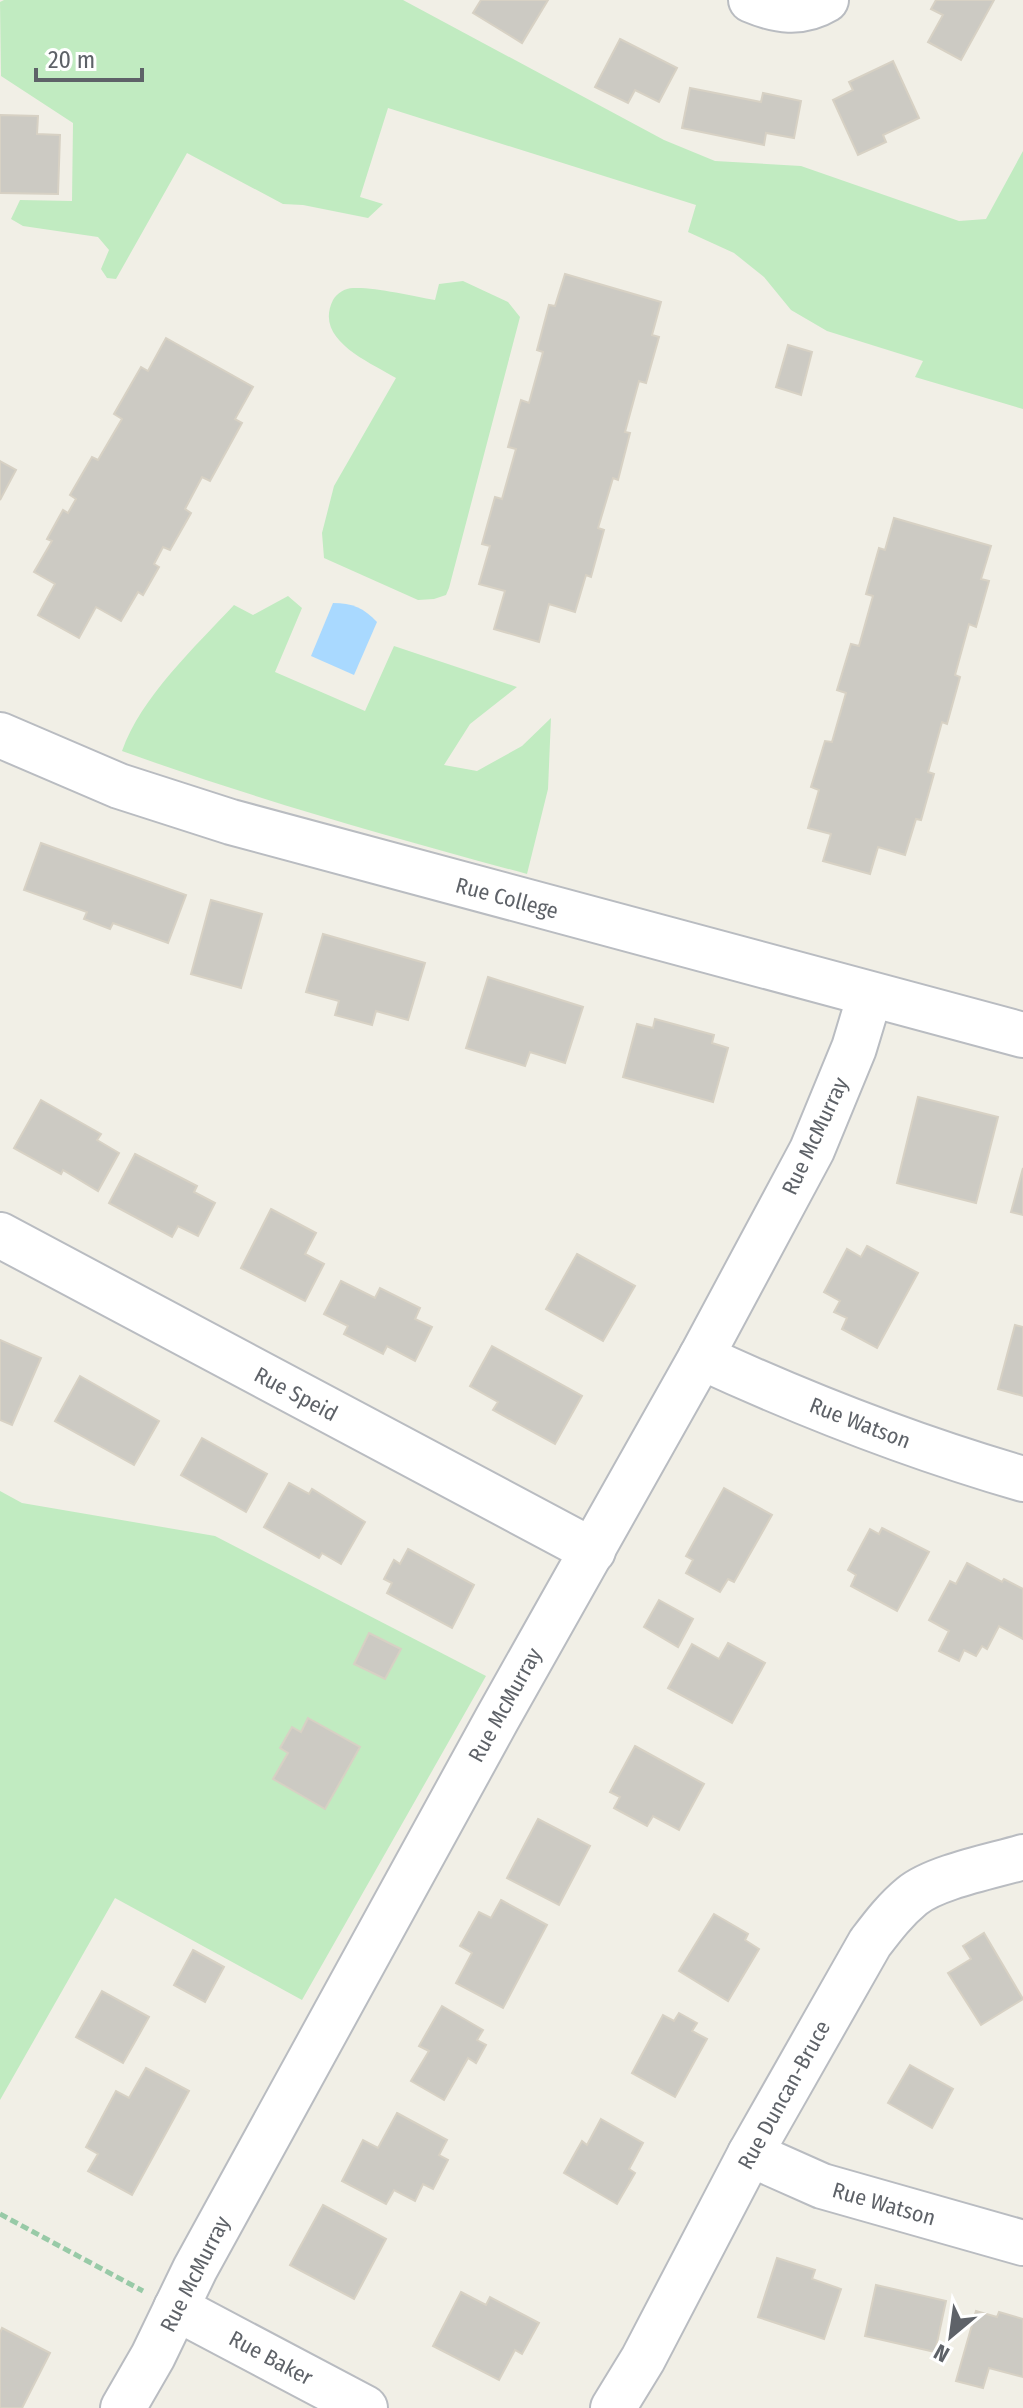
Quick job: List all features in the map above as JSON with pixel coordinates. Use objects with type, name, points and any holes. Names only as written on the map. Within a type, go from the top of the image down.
[{"type":"street","points":[[751,0],[772,9],[814,6]]},
{"type":"street","name":"Rue College","points":[[0,735],[119,786],[218,819],[1023,1035]]},
{"type":"street","name":"Rue McMurray","points":[[123,2408],[153,2356],[210,2241],[497,1719],[701,1357],[812,1150],[854,1048],[870,995]]},
{"type":"street","name":"Rue Speid","points":[[0,1235],[593,1551]]},
{"type":"street","name":"Rue Watson","points":[[701,1357],[853,1421],[1023,1479]]},
{"type":"street","name":"Rue Duncan-Bruce","points":[[613,2408],[643,2359],[750,2154],[870,1943],[914,1894],[948,1879],[1023,1857]]},
{"type":"street","name":"Rue Watson","points":[[750,2154],[822,2186],[1023,2243]]},
{"type":"street","name":"Rue Baker","points":[[176,2308],[365,2408]]},
{"type":"path","points":[[0,2214],[176,2308]]},
{"type":"green space","points":[[403,0],[664,140],[715,161],[801,166],[959,221],[986,219],[1023,151],[1023,409],[915,377],[923,361],[827,331],[791,310],[764,277],[734,253],[688,232],[696,205],[388,108],[360,197],[383,204],[368,218],[283,204],[187,153],[116,279],[107,278],[101,269],[109,250],[98,237],[23,226],[11,219],[20,200],[72,201],[73,123],[1,76],[0,2]]},
{"type":"green space","points":[[463,281],[508,302],[520,317],[449,588],[446,595],[418,600],[324,558],[322,533],[334,486],[396,378],[347,348],[331,327],[329,314],[335,297],[347,289],[372,289],[435,300],[439,284]]},
{"type":"green space","points":[[288,596],[302,608],[275,672],[365,711],[394,646],[517,687],[470,724],[444,765],[477,771],[522,746],[551,718],[548,789],[527,874],[323,817],[122,751],[142,711],[156,692],[234,605],[253,615]]},
{"type":"green space","points":[[0,1491],[22,1503],[215,1536],[486,1676],[302,2000],[115,1898],[0,2100]]},
{"type":"water","points":[[333,603],[357,607],[377,622],[354,675],[311,656]]},
{"type":"building","points":[[481,0],[548,0],[522,43],[473,13]]},
{"type":"building","points":[[936,0],[994,0],[961,60],[928,42],[943,15],[931,9]]},
{"type":"building","points":[[620,39],[677,68],[659,102],[635,90],[628,103],[595,87]]},
{"type":"building","points":[[893,61],[919,118],[883,135],[886,142],[858,155],[833,100],[853,90],[849,82]]},
{"type":"building","points":[[690,88],[761,102],[763,93],[801,101],[794,138],[766,133],[764,145],[682,128]]},
{"type":"building","points":[[0,115],[38,116],[37,134],[60,135],[58,194],[0,193]]},
{"type":"building","points":[[565,274],[661,302],[652,335],[659,337],[646,383],[639,381],[625,432],[630,433],[618,480],[613,478],[598,528],[604,530],[591,577],[586,575],[575,612],[549,604],[539,642],[494,629],[505,591],[479,584],[490,546],[482,544],[495,497],[502,499],[516,449],[508,447],[521,400],[529,403],[543,352],[537,350],[549,305],[555,306]]},
{"type":"building","points":[[166,338],[253,387],[235,419],[242,423],[210,481],[202,477],[185,509],[191,513],[170,550],[163,547],[154,564],[159,567],[143,595],[138,592],[121,621],[96,607],[79,638],[38,615],[55,584],[34,572],[52,541],[47,539],[63,510],[68,513],[76,499],[70,495],[92,457],[98,460],[122,419],[114,414],[141,367],[148,371]]},
{"type":"building","points":[[788,345],[812,352],[801,395],[776,387]]},
{"type":"building","points":[[0,461],[16,470],[0,500]]},
{"type":"building","points":[[894,518],[991,546],[981,579],[989,581],[976,627],[969,624],[955,675],[960,677],[947,724],[942,722],[928,772],[934,774],[921,820],[916,819],[905,855],[878,847],[870,874],[823,861],[831,834],[808,828],[819,790],[811,787],[825,741],[832,742],[846,693],[837,690],[851,644],[859,646],[873,596],[866,594],[879,548],[885,550]]},
{"type":"building","points":[[41,843],[186,895],[168,943],[113,923],[110,929],[84,919],[87,912],[24,890]]},
{"type":"building","points":[[211,900],[262,914],[241,988],[191,974]]},
{"type":"building","points":[[323,934],[425,963],[408,1020],[376,1011],[372,1025],[335,1015],[339,1001],[306,992]]},
{"type":"building","points":[[488,977],[583,1007],[565,1063],[530,1052],[525,1066],[466,1048]]},
{"type":"building","points":[[655,1019],[714,1035],[712,1043],[728,1048],[713,1102],[623,1077],[637,1024],[653,1028]]},
{"type":"building","points":[[918,1097],[998,1117],[976,1203],[897,1183]]},
{"type":"building","points":[[41,1100],[101,1134],[97,1140],[119,1153],[98,1191],[63,1170],[61,1174],[14,1148]]},
{"type":"building","points":[[135,1154],[197,1186],[194,1192],[215,1203],[198,1236],[178,1226],[172,1237],[109,1203]]},
{"type":"building","points":[[1023,1168],[1023,1215],[1011,1212]]},
{"type":"building","points":[[271,1209],[316,1233],[305,1254],[324,1264],[305,1301],[241,1268]]},
{"type":"building","points":[[867,1246],[918,1273],[877,1348],[842,1329],[847,1318],[834,1312],[840,1301],[824,1292],[847,1249],[861,1257]]},
{"type":"building","points":[[577,1254],[635,1286],[603,1341],[546,1309]]},
{"type":"building","points":[[341,1281],[375,1298],[380,1288],[420,1308],[415,1319],[432,1327],[415,1361],[387,1346],[383,1354],[344,1334],[348,1326],[324,1314]]},
{"type":"building","points":[[1015,1325],[1023,1327],[1023,1396],[998,1389]]},
{"type":"building","points":[[0,1340],[41,1358],[12,1425],[0,1420]]},
{"type":"building","points":[[492,1346],[582,1396],[555,1444],[493,1410],[498,1402],[470,1386]]},
{"type":"building","points":[[80,1376],[159,1421],[134,1465],[55,1421]]},
{"type":"building","points":[[202,1438],[267,1474],[246,1512],[181,1475]]},
{"type":"building","points":[[289,1483],[309,1494],[312,1489],[365,1522],[341,1564],[322,1553],[319,1558],[264,1527]]},
{"type":"building","points":[[724,1488],[772,1515],[734,1582],[728,1579],[720,1592],[686,1573],[693,1560],[686,1556]]},
{"type":"building","points":[[882,1528],[929,1552],[897,1611],[851,1586],[856,1575],[848,1570],[870,1529],[879,1534]]},
{"type":"building","points":[[408,1549],[474,1585],[452,1628],[387,1593],[392,1583],[384,1579],[394,1560],[400,1564]]},
{"type":"building","points":[[967,1563],[1002,1582],[1004,1579],[1023,1589],[1023,1639],[999,1626],[987,1649],[982,1646],[976,1656],[964,1650],[959,1661],[939,1651],[949,1631],[929,1620],[950,1581],[956,1584]]},
{"type":"building","points":[[659,1600],[693,1619],[678,1647],[644,1627]]},
{"type":"building","points":[[369,1633],[401,1649],[385,1679],[354,1664]]},
{"type":"building","points":[[728,1643],[765,1663],[732,1723],[668,1688],[692,1644],[719,1659]]},
{"type":"building","points":[[308,1718],[360,1747],[325,1809],[273,1779],[288,1753],[280,1748],[292,1727],[301,1732]]},
{"type":"building","points":[[635,1746],[704,1784],[679,1830],[653,1816],[647,1826],[614,1808],[620,1797],[610,1792]]},
{"type":"building","points":[[538,1819],[590,1846],[559,1905],[507,1878]]},
{"type":"building","points":[[501,1900],[547,1925],[503,2008],[456,1983],[472,1953],[460,1946],[479,1912],[491,1918]]},
{"type":"building","points":[[714,1914],[748,1934],[745,1940],[759,1949],[728,2001],[679,1971]]},
{"type":"building","points":[[984,1933],[1023,1999],[981,2025],[948,1973],[971,1959],[963,1946]]},
{"type":"building","points":[[193,1950],[224,1967],[205,2002],[174,1985]]},
{"type":"building","points":[[102,1991],[149,2017],[123,2063],[76,2037]]},
{"type":"building","points":[[442,2006],[483,2030],[477,2040],[486,2045],[476,2063],[468,2058],[444,2100],[411,2081],[429,2051],[419,2046]]},
{"type":"building","points":[[679,2013],[697,2023],[692,2031],[707,2039],[675,2097],[632,2073],[663,2015],[674,2021]]},
{"type":"building","points":[[910,2065],[953,2089],[932,2128],[888,2103]]},
{"type":"building","points":[[146,2068],[189,2091],[132,2195],[88,2171],[98,2154],[86,2147],[116,2091],[129,2098]]},
{"type":"building","points":[[397,2113],[447,2140],[439,2155],[448,2160],[433,2189],[423,2184],[415,2201],[394,2190],[386,2204],[342,2181],[363,2140],[378,2148]]},
{"type":"building","points":[[601,2119],[643,2143],[629,2169],[635,2173],[617,2204],[564,2173],[582,2141],[587,2145]]},
{"type":"building","points":[[323,2205],[386,2239],[354,2299],[290,2265]]},
{"type":"building","points":[[777,2258],[815,2270],[812,2279],[841,2289],[824,2339],[758,2317]]},
{"type":"building","points":[[876,2285],[946,2301],[935,2352],[865,2336]]},
{"type":"building","points":[[461,2292],[486,2305],[490,2297],[539,2323],[522,2354],[515,2350],[499,2380],[433,2346]]},
{"type":"building","points":[[976,2311],[997,2317],[999,2312],[1023,2319],[1023,2377],[989,2368],[983,2388],[956,2381]]},
{"type":"building","points":[[2,2328],[50,2353],[22,2408],[0,2408]]}]
